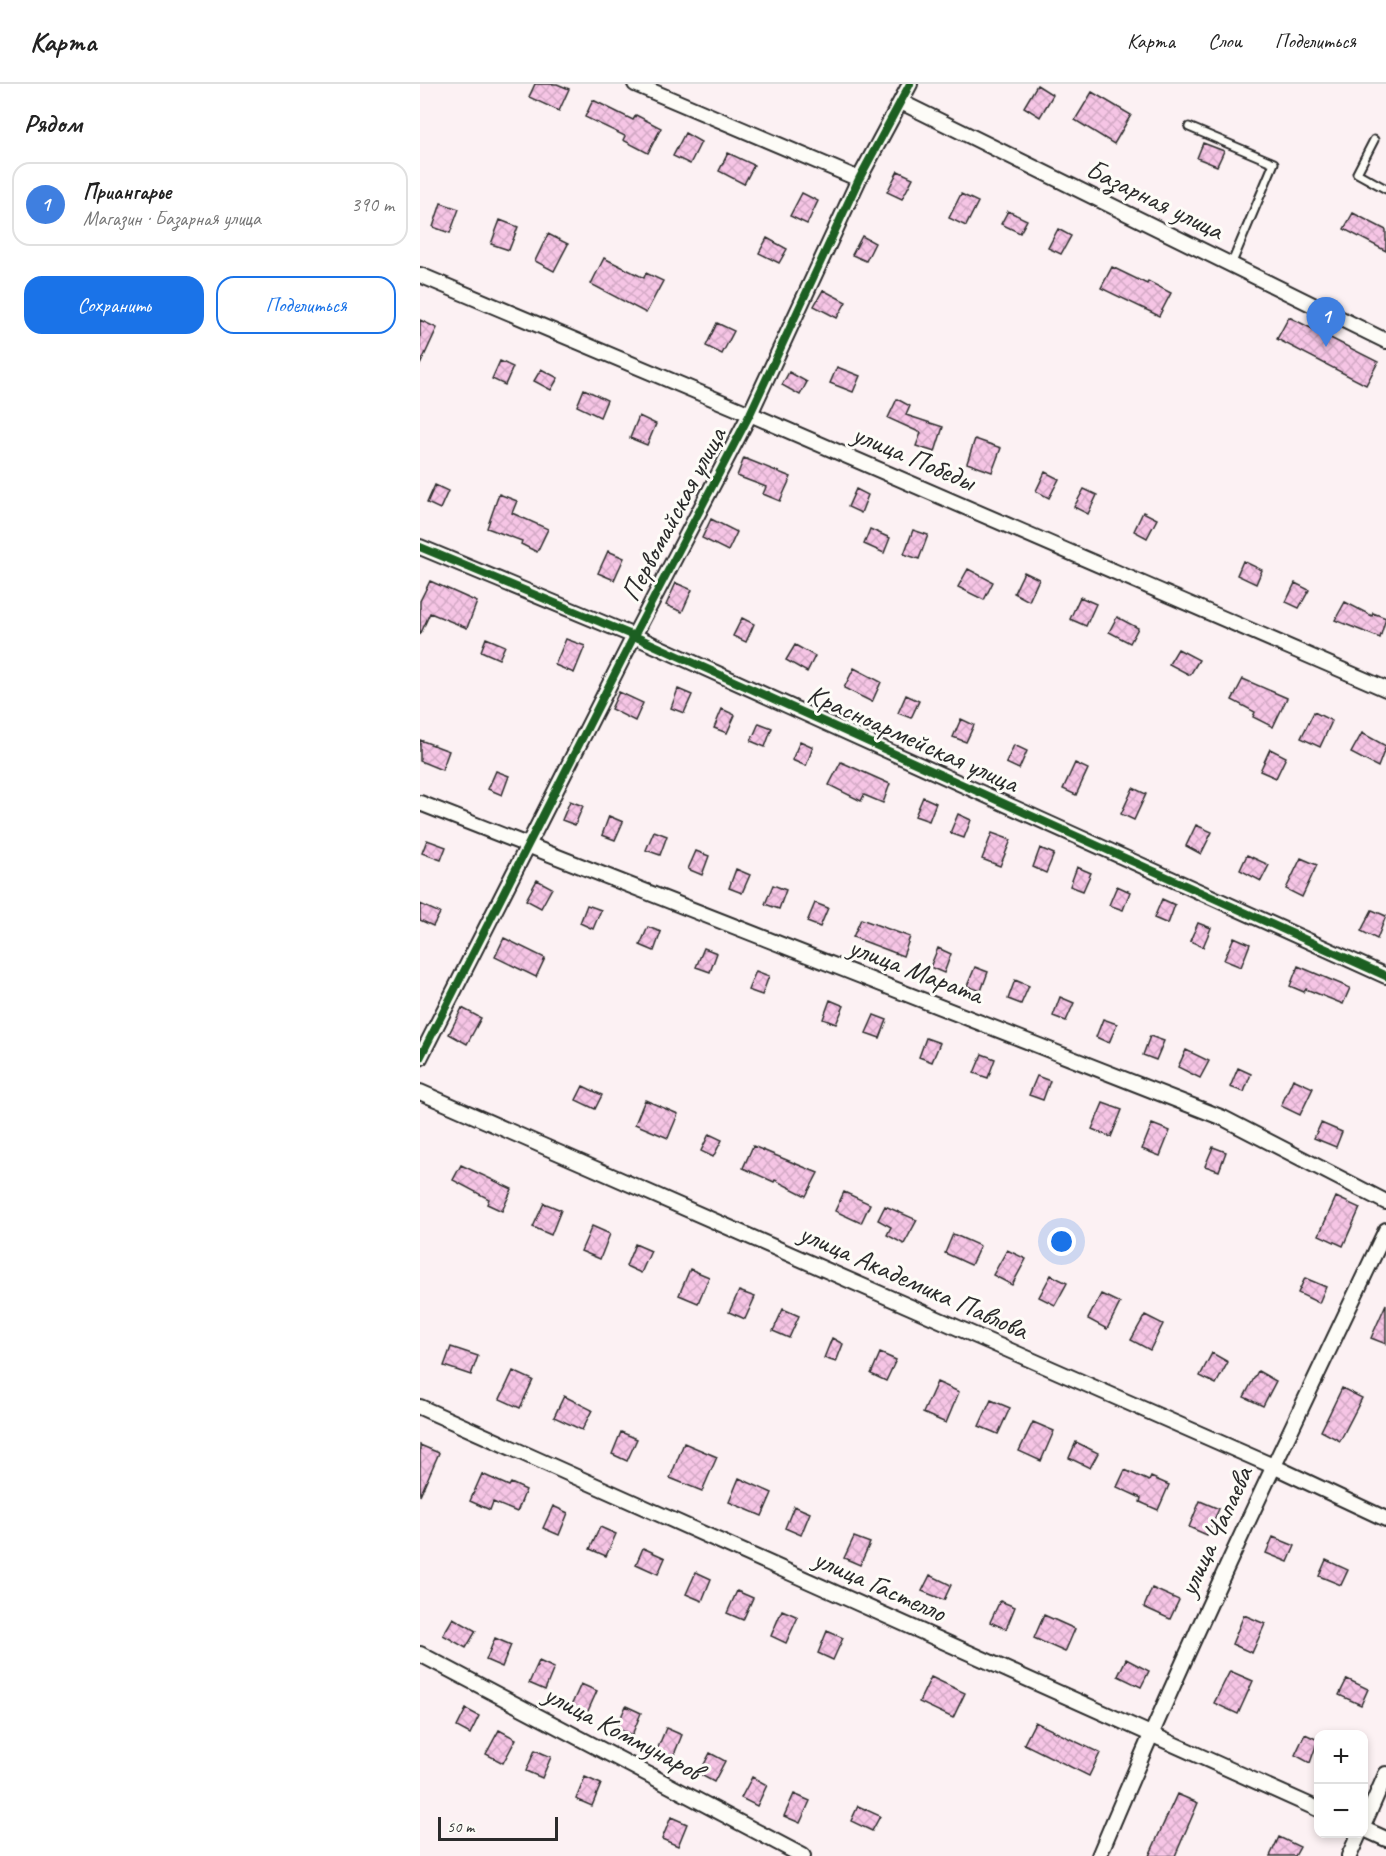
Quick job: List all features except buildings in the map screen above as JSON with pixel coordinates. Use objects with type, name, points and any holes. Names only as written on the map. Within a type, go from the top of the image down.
[{"type":"street","points":[[635,84],[859,180]]},
{"type":"street","name":"Первомайская улица","points":[[420,1058],[634,636],[750,414],[859,180],[910,84]]},
{"type":"street","name":"Базарная улица","points":[[901,102],[1231,265],[1385,338]]},
{"type":"street","name":"улица Победы","points":[[420,275],[750,414],[1386,688]]},
{"type":"street","name":"Красноармейская улица","points":[[420,547],[634,636],[1386,975]]},
{"type":"street","name":"улица Марата","points":[[420,803],[1223,1118],[1386,1202]]},
{"type":"street","name":"улица Академика Павлова","points":[[420,1092],[1273,1466],[1386,1519]]},
{"type":"street","name":"улица Чапаева","points":[[1099,1856],[1150,1734],[1273,1466],[1386,1230]]},
{"type":"street","name":"улица Гастелло","points":[[420,1407],[1314,1807]]},
{"type":"street","name":"улица Коммунаров","points":[[420,1654],[803,1856]]},
{"type":"street","points":[[1368,1815],[1386,1774]]},
{"type":"street","points":[[1368,1831],[1386,1839]]},
{"type":"street","points":[[1349,1856],[1357,1838]]},
{"type":"lane","points":[[1189,127],[1274,163],[1231,265]]},
{"type":"lane","points":[[1374,140],[1357,173],[1386,189]]},
{"type":"cycle path","points":[[420,1058],[634,636],[750,414],[859,179],[910,84]]},
{"type":"cycle path","points":[[420,547],[634,636],[1386,976]]},
{"type":"place","name":"Приангарье","points":[[1326,347]]}]
